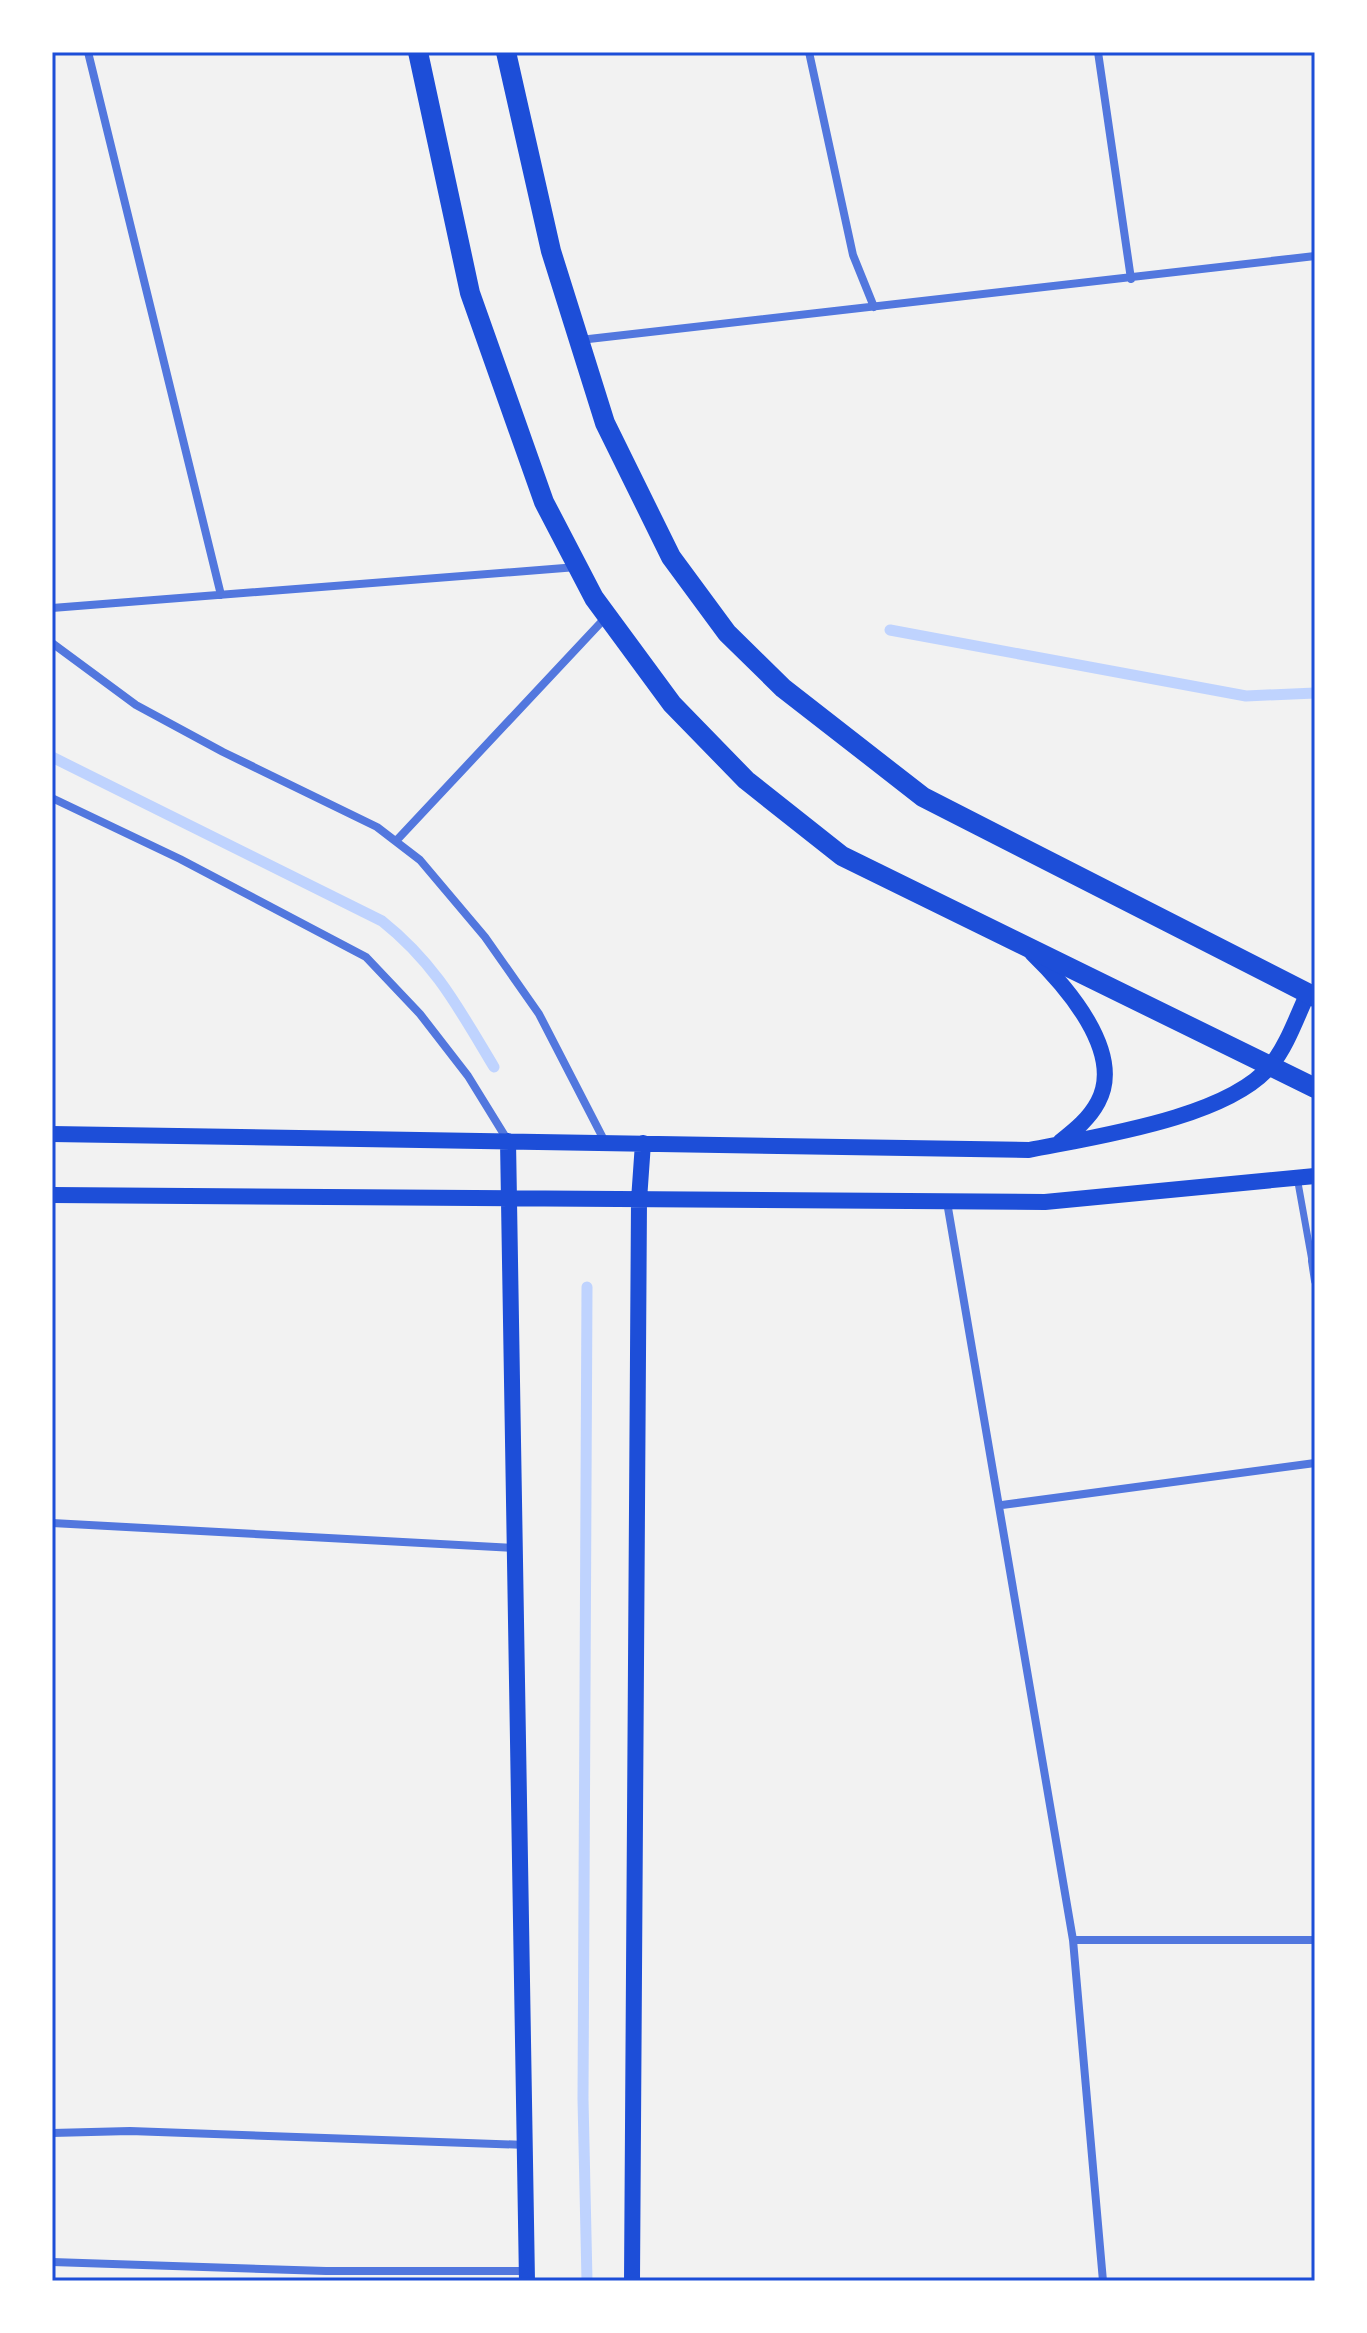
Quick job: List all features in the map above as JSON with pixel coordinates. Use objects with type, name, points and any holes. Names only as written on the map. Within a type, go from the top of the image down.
[{"type":"main road","points":[[418,52],[470,293],[544,502],[607,616],[672,704],[758,790],[842,856],[1315,1088]]},
{"type":"main road","points":[[52,1134],[604,1140],[1029,1150],[1163,1123],[1245,1086],[1271,1065],[1311,995],[923,797],[783,688],[727,633],[671,557],[605,423],[551,251],[506,52]]},
{"type":"main road","points":[[1025,947],[1081,1008],[1102,1060],[1105,1078],[1100,1099],[1089,1117],[1059,1144]]},
{"type":"main road","points":[[508,1141],[506,1200],[527,2145],[527,2276]]},
{"type":"main road","points":[[632,2281],[639,1200],[643,1143]]},
{"type":"main road","points":[[52,1195],[1045,1202],[1315,1176]]},
{"type":"street","points":[[88,52],[221,595]]},
{"type":"street","points":[[809,52],[853,255],[874,307]]},
{"type":"street","points":[[1098,52],[1131,279]]},
{"type":"street","points":[[579,340],[1315,256]]},
{"type":"street","points":[[52,608],[578,567]]},
{"type":"street","points":[[396,841],[607,616]]},
{"type":"street","points":[[52,643],[136,705],[223,752],[377,827],[420,860],[485,937],[539,1014],[604,1140]]},
{"type":"street","points":[[52,798],[180,859],[366,957],[420,1014],[468,1076],[508,1141]]},
{"type":"street","points":[[1297,1177],[1315,1281]]},
{"type":"street","points":[[947,1201],[1002,1505],[1073,1940],[1103,2281]]},
{"type":"street","points":[[1002,1505],[1315,1463]]},
{"type":"street","points":[[52,1523],[514,1548]]},
{"type":"street","points":[[1073,1940],[1315,1940]]},
{"type":"street","points":[[52,2133],[130,2131],[527,2145]]},
{"type":"street","points":[[52,2262],[527,2276]]},
{"type":"waterway","points":[[890,630],[1246,696],[1315,693]]},
{"type":"waterway","points":[[52,757],[382,921],[432,971],[494,1067]]},
{"type":"waterway","points":[[587,1287],[583,2099],[587,2281]]}]
